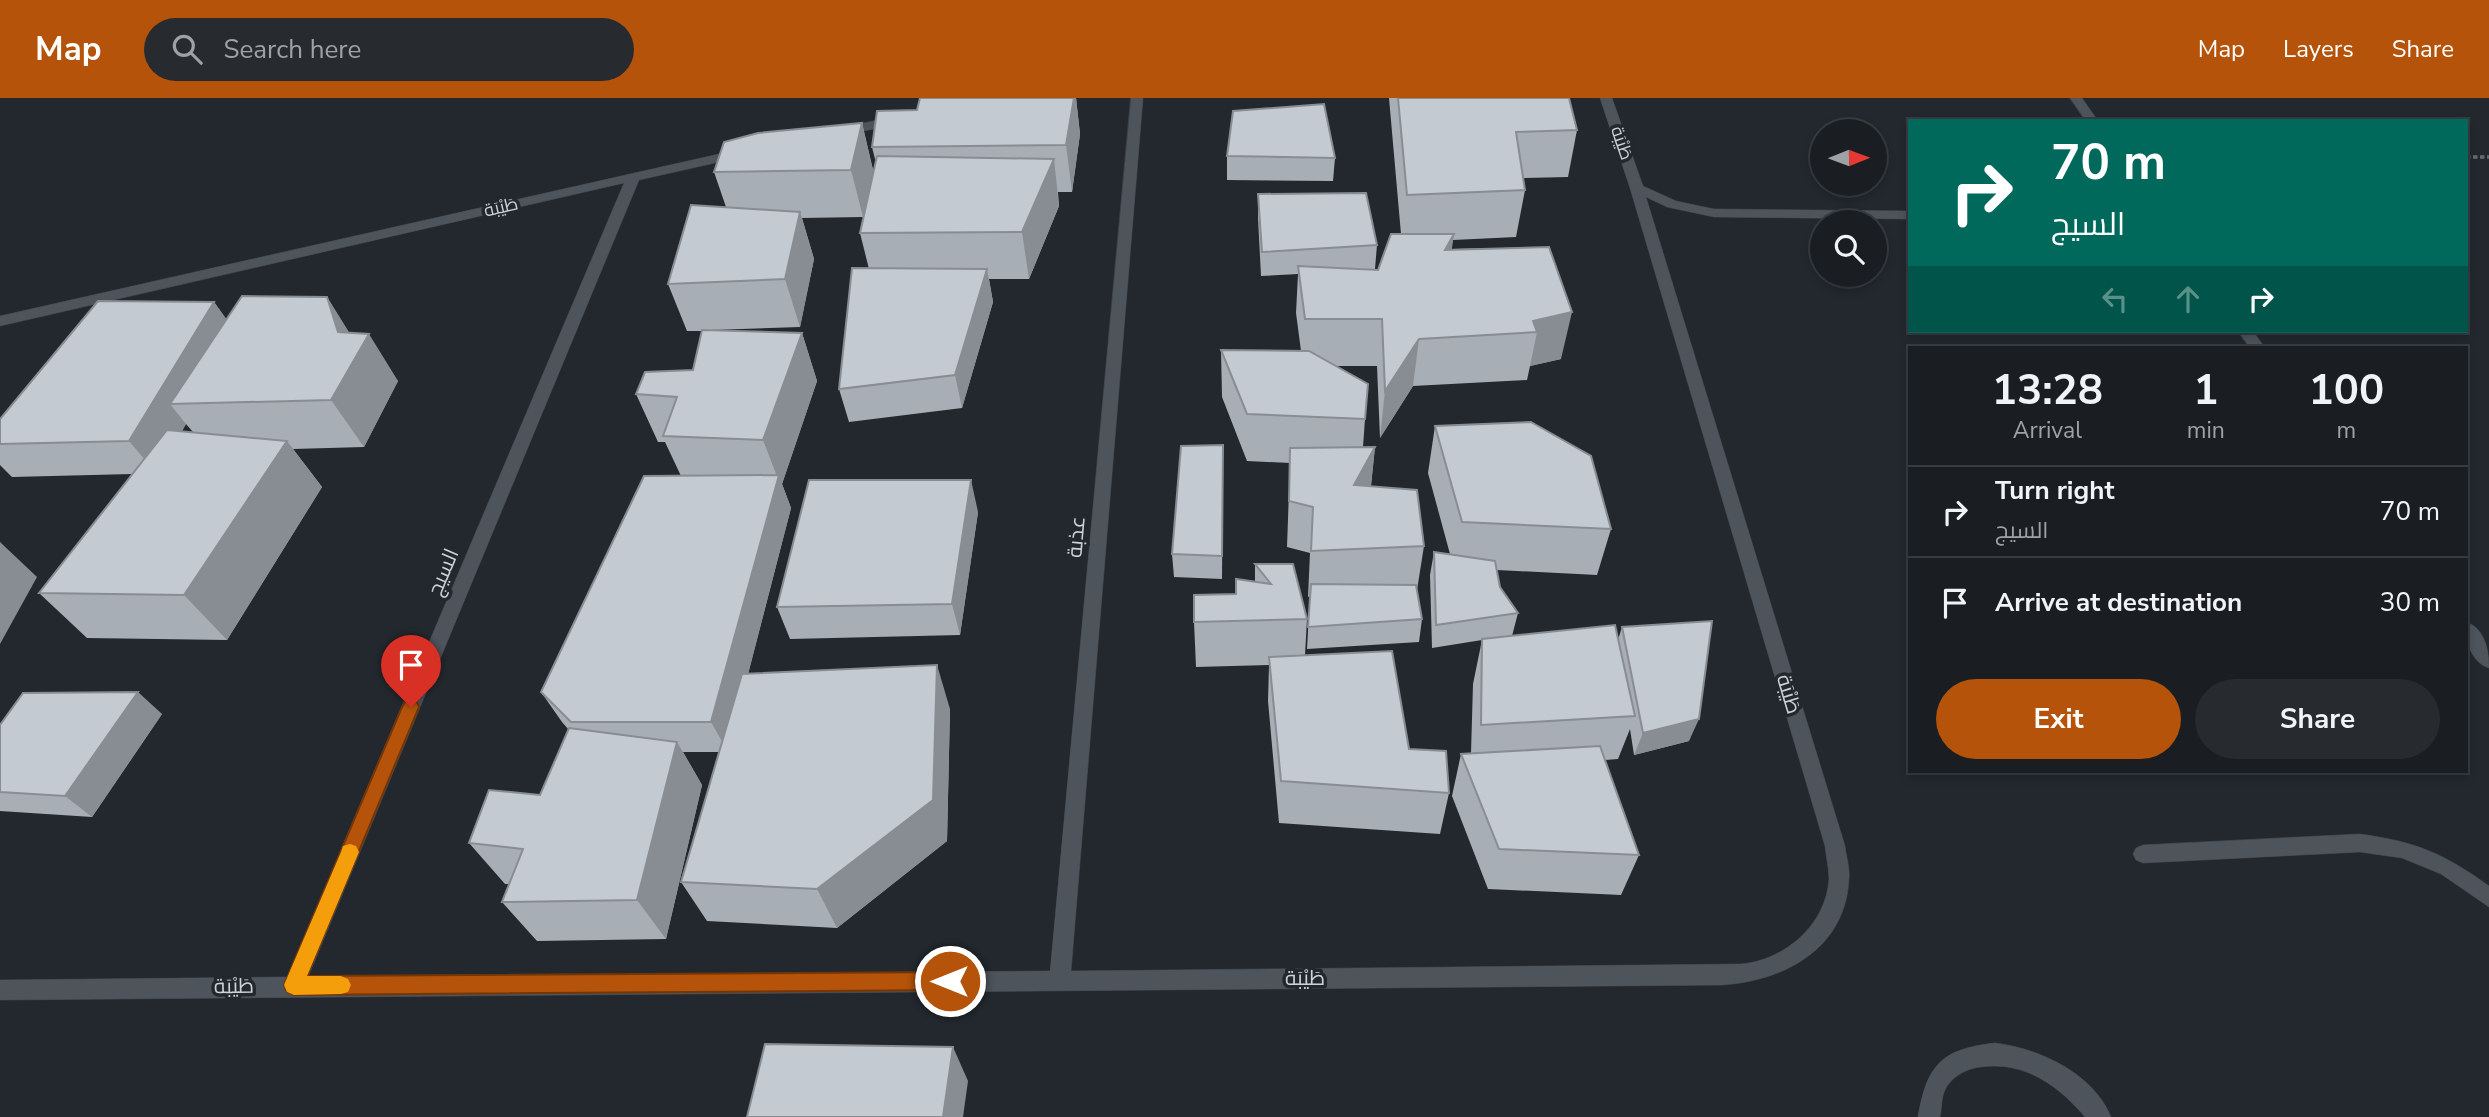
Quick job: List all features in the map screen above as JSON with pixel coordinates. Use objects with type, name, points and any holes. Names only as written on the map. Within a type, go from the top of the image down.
[{"type":"street","name":"عذبة","points":[[1060,980],[1137,98]]},
{"type":"street","name":"طَيْبَة","points":[[0,990],[294,985],[1722,975],[1760,971],[1792,957],[1817,937],[1833,909],[1839,878],[1835,846],[1637,188],[1606,98]]},
{"type":"street","points":[[2076,98],[2091,119]]},
{"type":"street","points":[[825,136],[907,118]]},
{"type":"street","name":"طَيْبَة","points":[[0,321],[757,150]]},
{"type":"street","name":"السيج","points":[[294,985],[634,176]]},
{"type":"street","name":"طَيْبَة","points":[[1637,188],[1672,204],[1714,214],[1908,215]]},
{"type":"street","points":[[2468,632],[2489,661]]},
{"type":"street","points":[[2143,854],[2360,843],[2403,849],[2448,868],[2489,898]]},
{"type":"street","points":[[1929,1117],[1934,1086],[1958,1060],[1995,1053],[2038,1063],[2079,1091],[2100,1117]]},
{"type":"path","points":[[2468,157],[2489,157]]},
{"type":"building","points":[[920,98],[1074,98],[1066,145],[872,147],[877,111],[917,110]]},
{"type":"building","points":[[1398,98],[1569,98],[1577,130],[1516,132],[1525,190],[1407,195]]},
{"type":"building","points":[[1324,104],[1335,158],[1227,156],[1233,111]]},
{"type":"building","points":[[862,123],[851,170],[714,172],[724,142],[758,133]]},
{"type":"building","points":[[877,156],[1054,159],[1022,232],[860,233]]},
{"type":"building","points":[[1366,193],[1377,245],[1262,252],[1258,194]]},
{"type":"building","points":[[691,205],[800,212],[785,279],[668,284]]},
{"type":"building","points":[[1391,234],[1454,234],[1445,250],[1549,247],[1572,312],[1533,321],[1537,332],[1419,339],[1385,391],[1382,319],[1305,319],[1298,266],[1378,270]]},
{"type":"building","points":[[852,268],[987,269],[955,375],[839,389]]},
{"type":"building","points":[[242,296],[327,297],[338,332],[369,334],[331,400],[170,404]]},
{"type":"building","points":[[98,301],[214,302],[129,441],[0,444],[0,419]]},
{"type":"building","points":[[702,330],[802,333],[763,440],[663,436],[677,397],[636,394],[645,372],[693,370]]},
{"type":"building","points":[[1221,350],[1309,351],[1368,384],[1365,419],[1247,414]]},
{"type":"building","points":[[1531,422],[1591,456],[1611,529],[1462,522],[1435,426]]},
{"type":"building","points":[[167,430],[287,441],[184,595],[39,593]]},
{"type":"building","points":[[1223,445],[1222,556],[1172,554],[1181,446]]},
{"type":"building","points":[[1375,447],[1354,485],[1417,490],[1424,546],[1311,551],[1313,507],[1289,501],[1290,448]]},
{"type":"building","points":[[779,475],[711,722],[571,722],[541,692],[644,476]]},
{"type":"building","points":[[809,480],[971,480],[952,604],[777,607]]},
{"type":"building","points":[[1434,552],[1495,561],[1500,587],[1518,613],[1436,625]]},
{"type":"building","points":[[1255,564],[1293,564],[1307,619],[1194,622],[1194,595],[1236,594],[1236,579],[1271,584]]},
{"type":"building","points":[[1311,584],[1416,585],[1422,619],[1308,627]]},
{"type":"building","points":[[1712,621],[1699,719],[1643,733],[1622,627]]},
{"type":"building","points":[[1615,625],[1635,716],[1481,725],[1482,639]]},
{"type":"building","points":[[1392,651],[1409,749],[1446,751],[1449,793],[1281,781],[1269,657]]},
{"type":"building","points":[[937,665],[933,800],[817,889],[681,882],[742,674]]},
{"type":"building","points":[[138,692],[65,796],[0,792],[0,725],[23,693]]},
{"type":"building","points":[[569,728],[677,742],[637,900],[502,902],[523,849],[469,843],[489,790],[540,795]]},
{"type":"building","points":[[1600,746],[1639,855],[1499,849],[1461,754]]},
{"type":"building","points":[[765,1044],[953,1047],[943,1117],[747,1117]]},
{"type":"slow traffic","points":[[341,985],[294,985],[350,852]]},
{"type":"route","points":[[411,707],[294,985],[950,981]]}]
